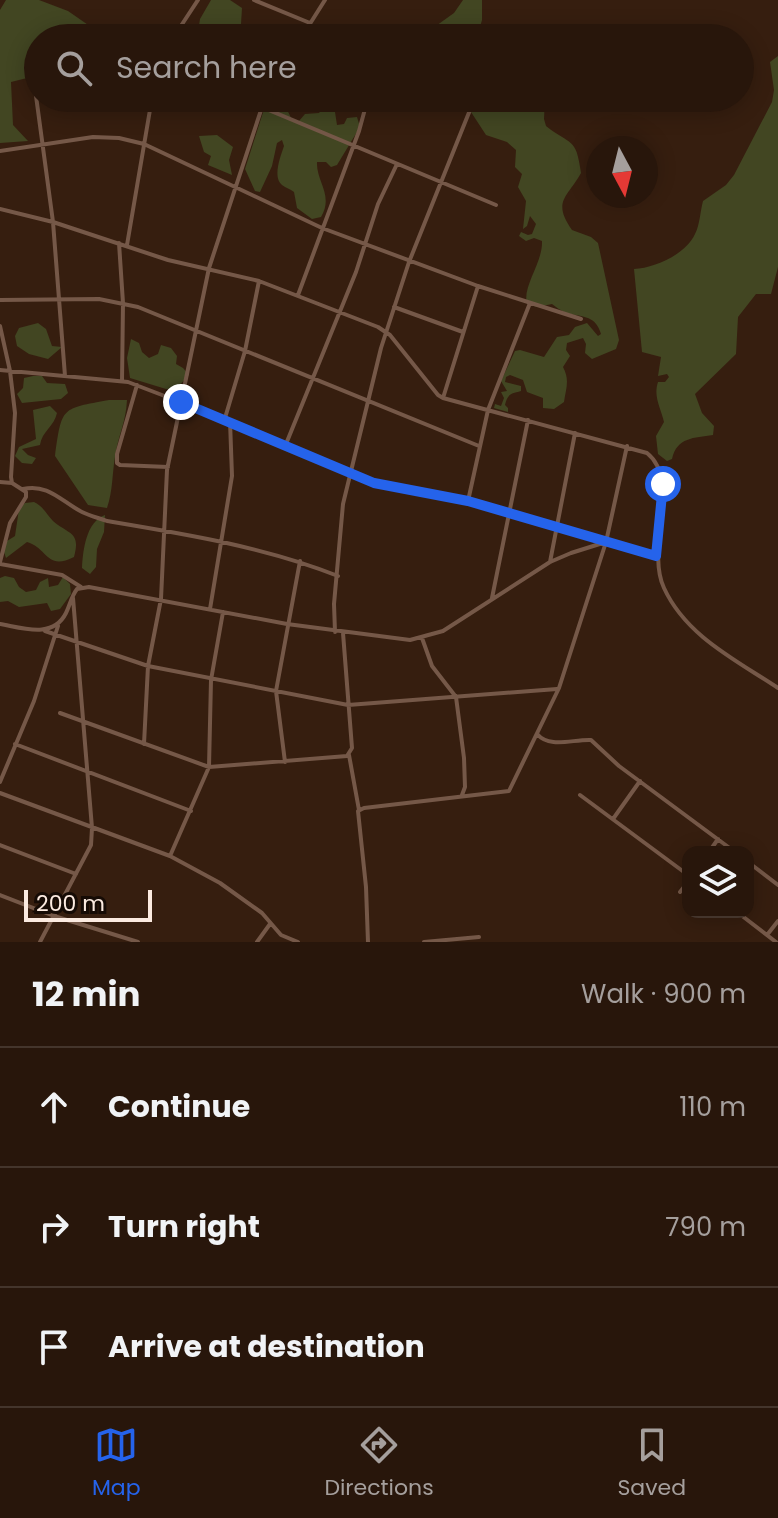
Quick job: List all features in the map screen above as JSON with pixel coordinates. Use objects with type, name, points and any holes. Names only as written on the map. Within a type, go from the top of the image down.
[{"type":"street","points":[[182,24],[198,0]]},
{"type":"street","points":[[254,0],[310,23],[325,0]]},
{"type":"street","points":[[38,112],[53,222],[65,376]]},
{"type":"street","points":[[126,246],[150,112]]},
{"type":"street","points":[[144,744],[148,666],[161,599],[168,467],[209,268],[259,112]]},
{"type":"street","points":[[273,112],[496,205]]},
{"type":"street","points":[[298,295],[364,112]]},
{"type":"street","points":[[335,632],[334,604],[343,504],[386,331],[409,262],[469,112]]},
{"type":"street","points":[[0,151],[93,137],[119,138],[144,144],[322,228],[409,262],[581,319]]},
{"type":"street","points":[[286,445],[340,311],[378,204],[397,164]]},
{"type":"street","points":[[0,209],[53,222],[168,260],[259,281],[298,295],[386,331],[443,398],[647,453],[661,469],[663,484],[656,556],[663,587],[693,631],[778,688]]},
{"type":"street","points":[[119,243],[123,303],[122,381]]},
{"type":"street","points":[[210,609],[232,476],[228,420],[259,281]]},
{"type":"street","points":[[443,398],[478,286]]},
{"type":"street","points":[[0,300],[99,299],[123,303],[479,446]]},
{"type":"street","points":[[468,501],[488,410],[530,303]]},
{"type":"street","points":[[394,307],[464,332]]},
{"type":"street","points":[[0,326],[15,413],[12,483]]},
{"type":"street","points":[[0,370],[137,385],[228,420],[374,483],[468,501],[656,556]]},
{"type":"street","points":[[137,385],[117,463],[168,467]]},
{"type":"street","points":[[492,600],[528,420]]},
{"type":"street","points":[[550,562],[575,433]]},
{"type":"street","points":[[359,810],[509,791],[559,688],[606,542],[627,446]]},
{"type":"street","points":[[0,482],[12,483],[23,489],[46,489],[84,514],[107,521],[300,561],[338,576]]},
{"type":"street","points":[[23,489],[26,497],[10,523],[0,563],[62,575],[81,587],[387,639],[422,638],[443,631],[550,562],[606,542]]},
{"type":"street","points":[[285,762],[276,691],[300,561]]},
{"type":"street","points":[[42,631],[56,628],[65,616],[72,595],[81,587]]},
{"type":"street","points":[[40,942],[91,845],[85,722],[72,595]]},
{"type":"street","points":[[170,856],[209,767],[211,680],[223,612]]},
{"type":"street","points":[[0,782],[34,701],[59,623]]},
{"type":"street","points":[[0,624],[42,631],[148,666],[348,705],[559,688]]},
{"type":"street","points":[[343,633],[352,748],[349,755],[359,810],[368,942]]},
{"type":"street","points":[[422,638],[432,666],[456,697],[464,758],[465,787],[462,795]]},
{"type":"street","points":[[60,713],[209,767],[349,755]]},
{"type":"street","points":[[537,734],[542,741],[550,743],[591,740],[727,846]]},
{"type":"street","points":[[15,744],[191,811]]},
{"type":"street","points":[[613,819],[640,781]]},
{"type":"street","points":[[0,793],[170,856],[220,883],[262,913],[281,935],[298,942]]},
{"type":"street","points":[[580,795],[682,871]]},
{"type":"street","points":[[713,846],[718,839]]},
{"type":"street","points":[[0,845],[77,874]]},
{"type":"street","points":[[754,867],[778,885]]},
{"type":"street","points":[[0,895],[54,916],[138,942]]},
{"type":"street","points":[[745,918],[776,942]]},
{"type":"street","points":[[767,935],[778,921]]},
{"type":"street","points":[[257,942],[270,924]]},
{"type":"street","points":[[424,942],[479,937]]},
{"type":"green space","points":[[6,0],[39,0],[68,11],[87,24],[24,24],[24,79],[11,82],[13,125],[28,141],[0,143],[0,10]]},
{"type":"green space","points":[[211,0],[230,0],[242,8],[241,24],[199,24]]},
{"type":"green space","points":[[463,0],[482,0],[481,24],[439,24],[454,13]]},
{"type":"green space","points":[[778,56],[778,267],[771,294],[756,294],[738,317],[736,354],[695,394],[702,413],[714,426],[713,435],[682,443],[672,459],[667,461],[658,454],[656,436],[664,422],[656,393],[658,382],[665,382],[669,377],[667,374],[658,376],[661,357],[642,352],[634,269],[669,259],[691,241],[703,201],[726,185],[734,175],[772,102],[774,90],[770,62]]},
{"type":"green space","points":[[263,112],[287,112],[292,120],[299,121],[305,114],[335,112],[337,125],[344,124],[347,118],[357,117],[360,127],[337,165],[331,167],[326,162],[317,162],[326,202],[321,217],[312,219],[297,208],[294,192],[279,181],[278,166],[284,146],[282,140],[277,143],[272,166],[260,192],[255,191],[245,169]]},
{"type":"green space","points":[[471,112],[544,112],[546,126],[571,143],[577,153],[581,173],[564,200],[563,212],[572,230],[598,243],[619,340],[616,349],[592,359],[585,353],[583,338],[567,343],[566,350],[570,356],[563,367],[567,380],[564,402],[554,409],[543,408],[543,398],[527,392],[523,380],[510,375],[505,382],[521,386],[521,391],[507,398],[505,405],[508,412],[494,408],[495,404],[501,406],[504,398],[501,392],[507,391],[501,381],[515,351],[544,357],[557,337],[569,335],[575,327],[587,323],[598,336],[601,334],[591,319],[564,312],[552,304],[537,307],[527,304],[527,290],[542,241],[534,238],[526,241],[519,236],[521,232],[532,234],[536,224],[530,216],[523,229],[526,201],[518,187],[522,174],[515,167],[516,150],[507,142],[486,135]]},
{"type":"green space","points":[[217,135],[233,147],[229,160],[232,175],[208,165],[211,156],[204,152],[199,136]]},
{"type":"green space","points":[[38,323],[46,329],[52,346],[62,347],[48,359],[29,354],[17,346],[15,336],[19,328]]},
{"type":"green space","points":[[131,339],[139,343],[142,352],[149,358],[158,354],[161,345],[171,348],[177,356],[176,364],[189,375],[176,389],[130,378],[127,358]]},
{"type":"green space","points":[[42,376],[47,383],[65,384],[68,393],[61,399],[22,403],[17,394],[23,388],[24,378]]},
{"type":"green space","points":[[109,400],[127,400],[107,508],[88,505],[55,456],[60,427],[67,413],[73,408]]},
{"type":"green space","points":[[50,406],[57,413],[40,445],[22,449],[36,458],[32,464],[22,463],[15,456],[19,447],[36,439],[33,410]]},
{"type":"green space","points":[[34,502],[75,538],[74,557],[65,561],[52,560],[27,542],[6,558],[3,549],[7,541],[15,536],[19,509],[25,503]]},
{"type":"green space","points":[[105,515],[96,567],[90,574],[82,568],[85,545],[94,524]]},
{"type":"green space","points":[[63,577],[70,584],[71,594],[60,609],[51,611],[47,603],[19,607],[8,601],[0,602],[0,578],[14,578],[26,592],[36,590],[40,582],[48,578],[49,587],[58,585]]},
{"type":"route","points":[[181,402],[374,483],[468,501],[656,556],[663,484]]}]
